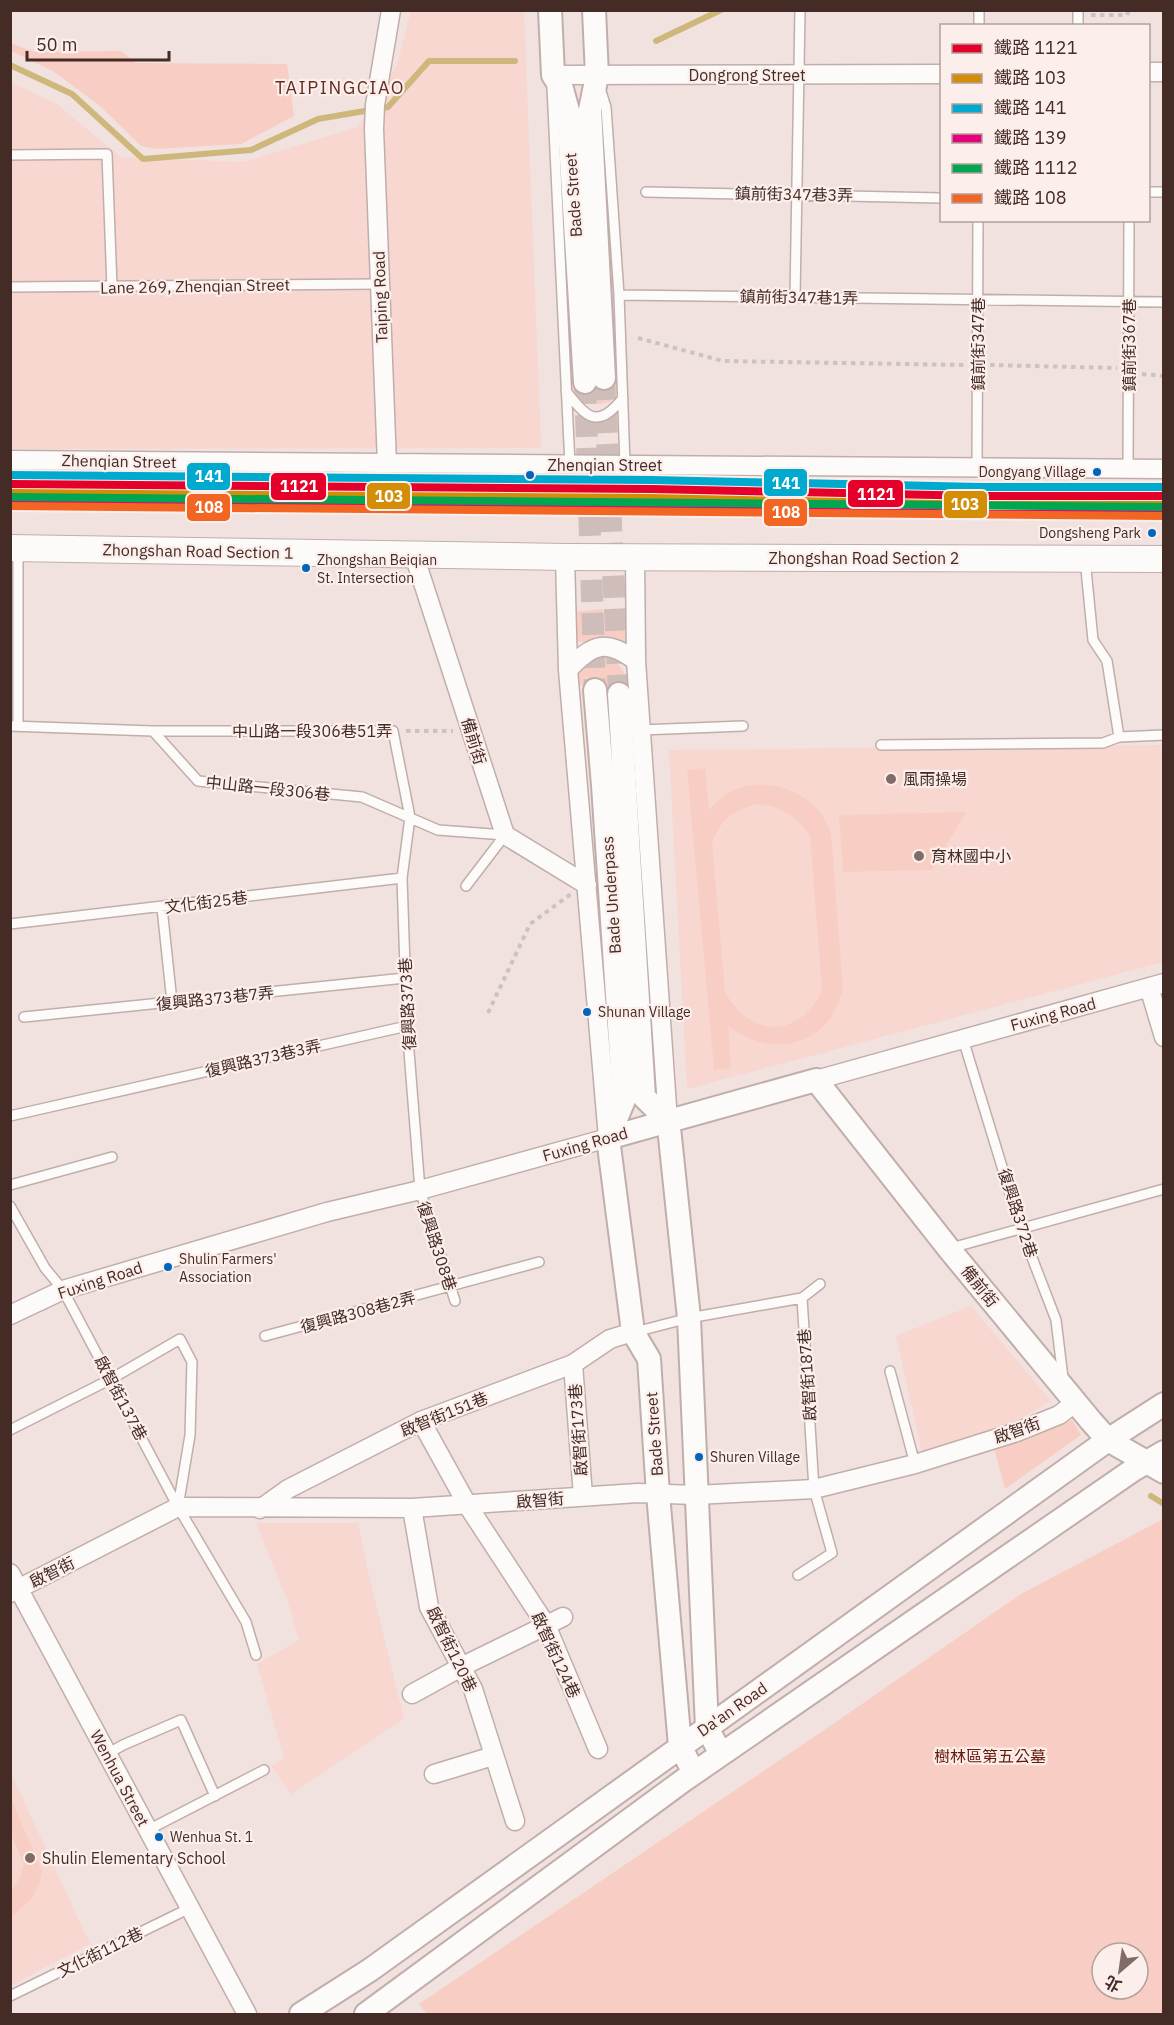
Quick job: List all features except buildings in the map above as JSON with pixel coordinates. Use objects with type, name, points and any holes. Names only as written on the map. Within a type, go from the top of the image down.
[{"type":"main road","name":"Zhongshan Road Section 1","points":[[14,548],[565,557]]},
{"type":"main road","name":"Zhongshan Road Section 2","points":[[565,557],[1164,559]]},
{"type":"street","name":"Taiping Road","points":[[387,464],[374,129],[375,105],[391,10]]},
{"type":"street","name":"Bade Street","points":[[550,10],[553,75],[579,111]]},
{"type":"street","name":"Bade Street","points":[[585,384],[579,111],[597,76],[594,10]]},
{"type":"street","name":"Dongrong Street","points":[[553,75],[940,74]]},
{"type":"street","name":"Zhenqian Street","points":[[10,460],[1164,469]]},
{"type":"street","name":"備前街","points":[[414,555],[505,835]]},
{"type":"street","points":[[565,557],[568,670],[608,1138]]},
{"type":"street","points":[[635,557],[636,661],[668,1121],[689,1318],[707,1728],[721,1754]]},
{"type":"street","points":[[568,670],[582,655],[594,648],[618,648],[636,661]]},
{"type":"street","name":"Bade Underpass","points":[[595,690],[634,1098]]},
{"type":"street","name":"Bade Underpass","points":[[619,694],[634,1098]]},
{"type":"street","points":[[505,835],[587,885]]},
{"type":"street","points":[[1156,985],[1164,1037]]},
{"type":"street","name":"Fuxing Road","points":[[10,1315],[63,1290],[327,1212],[420,1190],[1156,985]]},
{"type":"street","name":"備前街","points":[[816,1080],[949,1249],[1108,1440],[1158,1462]]},
{"type":"street","points":[[608,1138],[634,1098],[668,1121]]},
{"type":"street","name":"Bade Street","points":[[608,1138],[633,1332],[649,1359],[658,1494],[680,1746],[694,1773]]},
{"type":"street","name":"啟智街151巷","points":[[260,1509],[288,1489],[421,1421],[573,1364],[610,1339],[633,1332]]},
{"type":"street","name":"啟智街173巷","points":[[573,1364],[583,1496]]},
{"type":"street","name":"啟智街","points":[[13,1584],[178,1507],[412,1509],[583,1496],[696,1495],[814,1489],[915,1464],[1017,1432],[1059,1415],[1070,1395]]},
{"type":"street","name":"Da'an Road","points":[[301,2014],[370,1970],[1108,1440],[1164,1404]]},
{"type":"street","name":"啟智街124巷","points":[[421,1421],[468,1506],[546,1625],[598,1749]]},
{"type":"street","name":"Da'an Road","points":[[366,2014],[721,1754],[1158,1462]]},
{"type":"street","name":"啟智街120巷","points":[[412,1509],[429,1607],[474,1689],[515,1821]]},
{"type":"street","name":"Wenhua Street","points":[[13,1584],[248,2014]]},
{"type":"street","points":[[412,1694],[563,1617]]},
{"type":"street","points":[[434,1774],[493,1756]]},
{"type":"lane","points":[[795,297],[800,10]]},
{"type":"lane","points":[[553,75],[585,384],[570,465]]},
{"type":"lane","points":[[597,76],[606,107],[619,295],[625,465]]},
{"type":"lane","points":[[10,155],[107,154],[112,287]]},
{"type":"lane","name":"鎮前街347巷3弄","points":[[646,192],[940,198]]},
{"type":"lane","name":"鎮前街347巷","points":[[977,468],[978,222]]},
{"type":"lane","name":"鎮前街367巷","points":[[1128,469],[1129,222]]},
{"type":"lane","name":"Lane 269, Zhenqian Street","points":[[10,287],[380,284]]},
{"type":"lane","name":"鎮前街347巷1弄","points":[[619,295],[1164,302]]},
{"type":"lane","points":[[585,384],[579,408],[588,416],[604,417],[623,398]]},
{"type":"lane","points":[[14,548],[14,726],[153,731]]},
{"type":"lane","points":[[1085,559],[1093,640],[1107,661],[1119,737]]},
{"type":"lane","points":[[641,730],[743,726]]},
{"type":"lane","name":"中山路一段306巷51弄","points":[[153,731],[393,730]]},
{"type":"lane","name":"復興路373巷","points":[[393,730],[410,817],[402,878],[407,1026],[420,1190]]},
{"type":"lane","name":"中山路一段306巷","points":[[153,731],[198,781],[362,797],[438,830],[505,835]]},
{"type":"lane","points":[[881,745],[1103,743],[1119,737],[1164,735]]},
{"type":"lane","points":[[466,886],[505,835]]},
{"type":"lane","name":"文化街25巷","points":[[10,924],[162,908],[402,878]]},
{"type":"lane","points":[[162,908],[172,1002]]},
{"type":"lane","name":"復興路373巷7弄","points":[[24,1017],[405,978]]},
{"type":"lane","name":"復興路373巷3弄","points":[[10,1116],[407,1026]]},
{"type":"lane","name":"復興路372巷","points":[[963,1039],[1021,1229],[1056,1320],[1070,1395]]},
{"type":"lane","points":[[10,1185],[112,1157]]},
{"type":"lane","name":"復興路308巷","points":[[420,1190],[455,1301]]},
{"type":"lane","points":[[949,1249],[1164,1190]]},
{"type":"lane","name":"啟智街137巷","points":[[10,1206],[45,1268],[63,1290],[178,1507],[246,1622],[256,1655]]},
{"type":"lane","name":"復興路308巷2弄","points":[[266,1336],[539,1262]]},
{"type":"lane","points":[[633,1332],[689,1318],[802,1298],[820,1284]]},
{"type":"lane","name":"啟智街187巷","points":[[798,1575],[832,1552],[814,1489],[802,1298]]},
{"type":"lane","points":[[10,1430],[111,1379],[180,1339],[192,1362],[190,1435],[178,1507]]},
{"type":"lane","points":[[890,1371],[915,1464]]},
{"type":"lane","points":[[107,1754],[181,1720],[215,1796]]},
{"type":"lane","points":[[148,1830],[264,1770]]},
{"type":"lane","name":"文化街112巷","points":[[10,1996],[190,1908]]},
{"type":"path","points":[[1078,17],[1127,15],[1129,10]]},
{"type":"path","points":[[638,338],[723,361],[1129,368],[1146,375],[1164,375]]},
{"type":"path","name":"中山路一段306巷51弄","points":[[393,730],[471,731]]},
{"type":"path","points":[[488,1013],[530,924],[566,897],[587,885]]},
{"type":"shaded area","points":[[411,11],[524,11],[541,448],[11,449],[10,82],[57,104],[120,157],[243,162],[358,127],[397,65]]},
{"type":"shaded area","name":"育林國中小","points":[[1163,745],[1163,962],[687,1089],[669,750]]},
{"type":"shaded area","points":[[971,1306],[1051,1401],[1019,1420],[949,1445],[922,1452],[896,1336]]},
{"type":"shaded area","points":[[256,1523],[358,1523],[404,1719],[291,1794],[271,1766],[284,1758],[257,1664],[299,1640],[288,1602]]},
{"type":"shaded area","name":"Shulin Elementary School","points":[[10,1771],[90,1944],[11,1985],[10,1985]]},
{"type":"green space","points":[[10,43],[35,52],[121,51],[136,63],[287,64],[294,116],[241,144],[156,149],[141,146],[100,106],[53,71],[11,51]]},
{"type":"green space","points":[[619,378],[618,391],[610,402],[595,404],[578,399],[569,379]]},
{"type":"green space","points":[[576,417],[593,424],[617,418],[618,432],[577,433]]},
{"type":"green space","points":[[603,609],[605,625],[611,625],[611,610],[625,609],[626,641],[573,642],[571,612]]},
{"type":"green space","points":[[590,656],[605,657],[616,662],[624,672],[630,686],[572,685],[573,673]]},
{"type":"green space","points":[[705,768],[709,811],[718,800],[730,792],[743,787],[771,785],[784,788],[809,801],[821,813],[831,832],[843,990],[837,1007],[828,1021],[811,1036],[790,1043],[768,1044],[757,1041],[745,1037],[728,1026],[731,1068],[714,1070],[687,770]],"holes":[[[758,804],[782,810],[794,818],[810,836],[822,991],[812,1007],[800,1018],[788,1025],[774,1027],[761,1025],[748,1018],[725,992],[712,842],[720,826],[729,816],[741,809]]]},
{"type":"green space","points":[[966,812],[932,870],[843,872],[839,815]]},
{"type":"green space","points":[[1072,1420],[1081,1435],[1005,1489],[994,1448]]},
{"type":"green space","name":"樹林區第五公墓","points":[[1163,1519],[1163,2014],[427,2014],[419,2004],[1021,1594]]},
{"type":"green space","points":[[11,1798],[42,1871],[39,1885],[32,1898],[11,1917],[11,1891],[20,1878],[24,1864],[11,1834]]},
{"type":"waterway","points":[[656,41],[721,10]]},
{"type":"waterway","points":[[10,65],[72,94],[143,159],[251,150],[318,119],[388,107],[429,61],[515,61]]},
{"type":"waterway","points":[[1151,1496],[1164,1504]]},
{"type":"tunnel","points":[[604,378],[619,694]]},
{"type":"tunnel","points":[[585,382],[595,690]]},
{"type":"rail line","name":"141","points":[[10,475],[652,480],[981,487],[1164,487]]},
{"type":"rail line","name":"1121","points":[[10,484],[652,489],[981,496],[1164,496]]},
{"type":"rail line","name":"103","points":[[10,493],[652,498],[981,505],[1164,505]]},
{"type":"rail line","name":"1112","points":[[10,497],[1164,507]]},
{"type":"rail line","name":"139","points":[[10,502],[652,507],[981,514],[1164,514]]},
{"type":"rail line","name":"108","points":[[10,506],[1164,516]]},
{"type":"place","name":"Dongyang Village","points":[[1097,472]]},
{"type":"place","name":"Dongsheng Park","points":[[1152,533]]},
{"type":"place","name":"Zhongshan Beiqian St. Intersection","points":[[306,568]]},
{"type":"place","name":"風雨操場","points":[[891,779]]},
{"type":"place","name":"育林國中小","points":[[919,856]]},
{"type":"place","name":"Shunan Village","points":[[587,1012]]},
{"type":"place","name":"Shulin Farmers' Association","points":[[168,1267]]},
{"type":"place","name":"Shuren Village","points":[[699,1457]]},
{"type":"place","name":"Wenhua St. 1","points":[[159,1837]]},
{"type":"place","name":"Shulin Elementary School","points":[[30,1858]]},
{"type":"district","name":"TAIPINGCIAO","points":[[340,87]]}]
